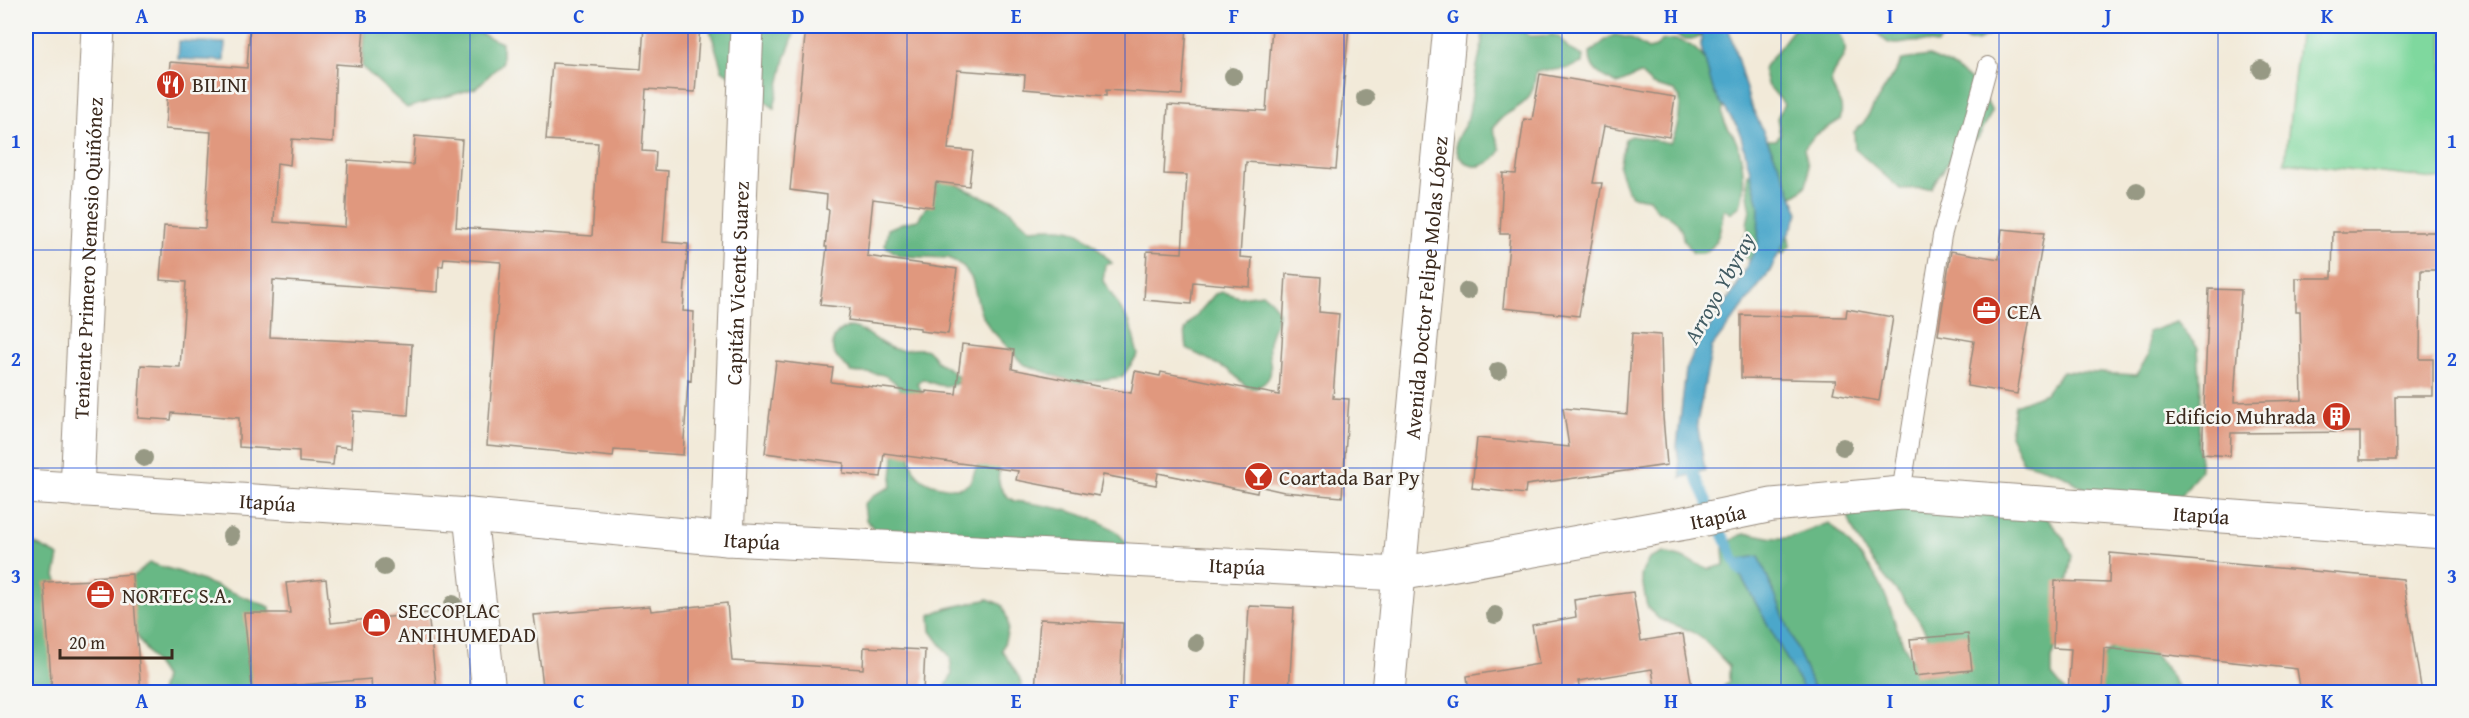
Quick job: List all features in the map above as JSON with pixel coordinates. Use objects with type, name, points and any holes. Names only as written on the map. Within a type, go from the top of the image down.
[{"type":"street","name":"Teniente Primero Nemesio Quiñónez","points":[[77,490],[98,26]]},
{"type":"street","name":"Capitán Vicente Suarez","points":[[728,539],[747,26]]},
{"type":"street","name":"Avenida Doctor Felipe Molas López","points":[[1388,693],[1450,26]]},
{"type":"street","name":"Itapúa","points":[[26,486],[470,515],[728,539],[1399,574],[1685,523],[1772,505],[1901,493],[2442,538]]},
{"type":"street","points":[[470,515],[489,693]]},
{"type":"lane","points":[[1901,493],[1942,236],[1988,66]]},
{"type":"green space","points":[[362,26],[467,26],[502,43],[502,63],[476,88],[407,108],[362,67],[364,32]]},
{"type":"green space","points":[[709,26],[797,26],[785,59],[774,108],[722,70]]},
{"type":"green space","points":[[1482,26],[1516,26],[1530,36],[1554,35],[1560,38],[1569,49],[1583,56],[1582,63],[1566,69],[1536,71],[1534,85],[1525,102],[1505,115],[1493,129],[1501,150],[1491,161],[1473,166],[1460,157],[1456,143],[1468,117],[1482,44]]},
{"type":"green space","points":[[1671,26],[1699,26],[1701,34],[1698,38],[1678,37]]},
{"type":"green space","points":[[1796,26],[1834,26],[1842,37],[1845,54],[1832,78],[1832,85],[1841,105],[1840,120],[1814,136],[1804,149],[1808,164],[1806,184],[1802,190],[1788,197],[1761,144],[1768,140],[1776,140],[1780,134],[1777,118],[1784,104],[1767,84],[1763,69]]},
{"type":"green space","points":[[1872,26],[1940,26],[1942,39],[1937,44],[1918,42],[1893,44],[1881,38]]},
{"type":"green space","points":[[1956,26],[2003,26],[1991,35],[1971,41],[1960,34]]},
{"type":"green space","points":[[2300,26],[2443,26],[2443,180],[2285,162]]},
{"type":"green space","points":[[1615,35],[1630,38],[1648,49],[1656,47],[1661,41],[1673,40],[1685,43],[1704,58],[1717,80],[1723,103],[1724,120],[1735,138],[1741,156],[1742,199],[1740,206],[1730,213],[1724,209],[1717,240],[1713,246],[1702,253],[1693,253],[1673,218],[1658,211],[1649,199],[1633,196],[1627,190],[1619,167],[1625,139],[1632,136],[1670,143],[1677,127],[1680,98],[1674,91],[1652,85],[1640,74],[1618,84],[1594,69],[1590,52]]},
{"type":"green space","points":[[1929,56],[1950,65],[1978,85],[1992,112],[1978,138],[1952,157],[1931,188],[1900,189],[1855,149],[1854,132],[1864,122],[1902,60]]},
{"type":"green space","points":[[1757,169],[1789,238],[1790,246],[1783,254],[1772,249],[1752,262],[1739,253],[1743,238],[1748,232],[1750,208],[1748,174]]},
{"type":"green space","points":[[938,176],[1007,208],[1030,229],[1059,228],[1077,232],[1112,263],[1105,265],[1103,281],[1130,323],[1138,355],[1122,377],[1076,383],[1023,364],[989,327],[980,311],[972,279],[963,266],[949,258],[900,256],[885,246],[888,229],[918,220],[935,193]]},
{"type":"green space","points":[[1223,292],[1239,297],[1263,294],[1278,312],[1269,343],[1270,374],[1264,383],[1256,388],[1247,387],[1229,370],[1187,349],[1185,331],[1189,324],[1215,294]]},
{"type":"green space","points":[[2177,322],[2198,348],[2201,393],[2198,445],[2201,469],[2178,500],[2088,491],[2060,473],[2023,462],[2010,435],[2015,405],[2046,393],[2062,371],[2137,375],[2148,355],[2148,332]]},
{"type":"green space","points":[[851,327],[863,331],[894,349],[929,351],[936,361],[951,370],[962,381],[942,386],[923,379],[917,384],[924,395],[910,448],[914,471],[923,479],[948,487],[965,486],[971,481],[978,465],[994,447],[1004,452],[999,479],[1007,496],[1014,501],[1042,505],[1094,519],[1120,536],[1127,546],[879,534],[866,520],[864,504],[876,494],[891,487],[901,391],[891,379],[885,376],[851,372],[836,357],[833,341],[839,332]]},
{"type":"green space","points":[[1859,500],[2047,518],[2065,540],[2072,555],[2057,644],[2052,659],[2052,675],[2066,692],[1717,692],[1729,682],[1729,666],[1704,640],[1691,631],[1659,619],[1647,607],[1641,574],[1649,559],[1663,553],[1680,557],[1709,569],[1724,565],[1723,547],[1741,535],[1754,534],[1784,538],[1829,523],[1858,553],[1877,579],[1903,644],[1915,665],[1924,675],[1938,671],[1932,647],[1922,625],[1866,553],[1855,533],[1847,511]]},
{"type":"green space","points":[[26,539],[59,556],[55,576],[63,595],[81,692],[26,692]]},
{"type":"green space","points":[[149,563],[180,572],[270,607],[278,690],[287,692],[160,692],[164,677],[140,641],[115,592]]},
{"type":"green space","points":[[988,599],[1002,605],[1007,617],[1008,627],[1002,650],[1019,677],[1024,692],[943,692],[952,674],[950,657],[931,631],[930,615],[951,607]]},
{"type":"green space","points":[[2121,642],[2153,653],[2164,665],[2181,692],[2089,692],[2102,657]]},
{"type":"water","points":[[1701,26],[1728,26],[1750,103],[1799,213],[1770,271],[1712,347],[1697,423],[1705,470],[1681,478],[1677,446],[1686,370],[1695,349],[1736,287],[1758,244],[1759,205],[1739,129],[1714,93],[1701,47]]},
{"type":"water","points":[[179,41],[225,43],[224,61],[178,59]]},
{"type":"water","points":[[1759,556],[1815,692],[1805,692],[1732,560]]},
{"type":"building","points":[[250,26],[364,26],[361,66],[336,64],[333,142],[292,139],[290,165],[277,163],[274,222],[345,227],[348,160],[413,165],[415,136],[462,140],[456,227],[592,236],[598,143],[546,140],[552,63],[641,69],[644,26],[700,26],[695,92],[646,89],[642,151],[656,152],[655,170],[668,171],[663,242],[688,244],[683,311],[694,312],[691,381],[688,380],[683,455],[614,450],[613,457],[487,445],[501,262],[444,258],[443,266],[439,266],[438,292],[273,280],[270,337],[412,344],[408,415],[353,411],[351,448],[335,446],[333,465],[299,462],[299,451],[239,447],[239,418],[172,413],[171,420],[138,418],[141,365],[180,367],[186,282],[160,280],[164,226],[205,228],[211,132],[165,129],[170,62],[247,68]]},
{"type":"building","points":[[806,26],[1187,26],[1182,95],[1106,90],[1106,96],[1024,89],[1025,75],[957,70],[948,149],[973,151],[969,186],[936,182],[933,207],[873,199],[867,256],[957,269],[948,334],[920,331],[920,328],[848,320],[850,308],[820,305],[827,247],[825,247],[829,210],[826,209],[827,195],[790,190]]},
{"type":"building","points":[[1272,26],[1349,26],[1336,169],[1246,162],[1240,257],[1252,258],[1250,287],[1193,282],[1191,304],[1144,300],[1147,251],[1182,253],[1187,175],[1164,174],[1168,105],[1266,111]]},
{"type":"building","points":[[1540,74],[1675,97],[1669,137],[1604,126],[1593,183],[1602,183],[1579,316],[1503,308],[1510,234],[1500,234],[1503,173],[1516,174],[1524,119],[1532,120]]},
{"type":"building","points":[[2002,229],[2044,233],[2017,394],[1967,386],[1974,341],[1938,335],[1951,251],[1999,259]]},
{"type":"building","points":[[2333,232],[2444,232],[2444,270],[2421,270],[2420,359],[2433,359],[2433,396],[2395,396],[2396,460],[2360,460],[2360,432],[2231,433],[2230,456],[2202,454],[2209,289],[2241,290],[2234,402],[2302,400],[2300,311],[2296,311],[2296,278],[2332,278]]},
{"type":"building","points":[[1286,274],[1321,277],[1319,312],[1339,314],[1333,398],[1349,399],[1342,497],[1284,492],[1258,486],[1257,493],[1158,473],[1156,485],[1103,475],[1099,496],[1016,480],[1018,471],[884,453],[881,477],[843,473],[844,463],[765,453],[776,361],[833,368],[831,382],[926,393],[926,391],[956,394],[962,344],[1014,350],[1012,369],[1131,393],[1135,371],[1160,376],[1161,372],[1279,395]]},
{"type":"building","points":[[1847,309],[1893,317],[1879,401],[1833,393],[1836,380],[1741,378],[1741,315],[1846,317]]},
{"type":"building","points":[[1632,333],[1661,335],[1667,465],[1526,485],[1525,494],[1472,488],[1477,438],[1569,447],[1563,408],[1627,414]]},
{"type":"building","points":[[2110,553],[2403,579],[2422,693],[2301,693],[2297,669],[2104,648],[2102,693],[2068,693],[2071,649],[2053,648],[2055,581],[2109,583]]},
{"type":"building","points":[[132,574],[141,693],[52,693],[44,582],[94,580],[93,577]]},
{"type":"building","points":[[326,579],[331,623],[428,613],[437,693],[372,693],[371,679],[252,689],[244,613],[290,613],[286,583]]},
{"type":"building","points":[[1633,592],[1641,641],[1683,634],[1693,693],[1656,693],[1652,669],[1578,681],[1580,690],[1564,693],[1469,693],[1467,676],[1539,664],[1532,625],[1576,617],[1574,600]]},
{"type":"building","points":[[727,603],[732,661],[863,669],[864,647],[925,650],[923,693],[544,693],[534,615],[650,606],[651,611]]},
{"type":"building","points":[[1249,606],[1294,608],[1289,693],[1244,693]]},
{"type":"building","points":[[1040,619],[1123,623],[1120,693],[1035,690]]},
{"type":"building","points":[[1968,634],[1972,670],[1914,676],[1910,639]]},
{"type":"waterway","name":"Arroyo Ybyray","points":[[1689,463],[1740,571]]},
{"type":"place","name":"BILINI","points":[[171,84]]},
{"type":"place","name":"CEA","points":[[1986,311]]},
{"type":"place","name":"Edificio Muhrada","points":[[2337,416]]},
{"type":"place","name":"Coartada Bar Py","points":[[1258,477]]},
{"type":"place","name":"NORTEC S.A.","points":[[101,595]]},
{"type":"place","name":"SECCOPLAC ANTIHUMEDAD","points":[[377,622]]}]
